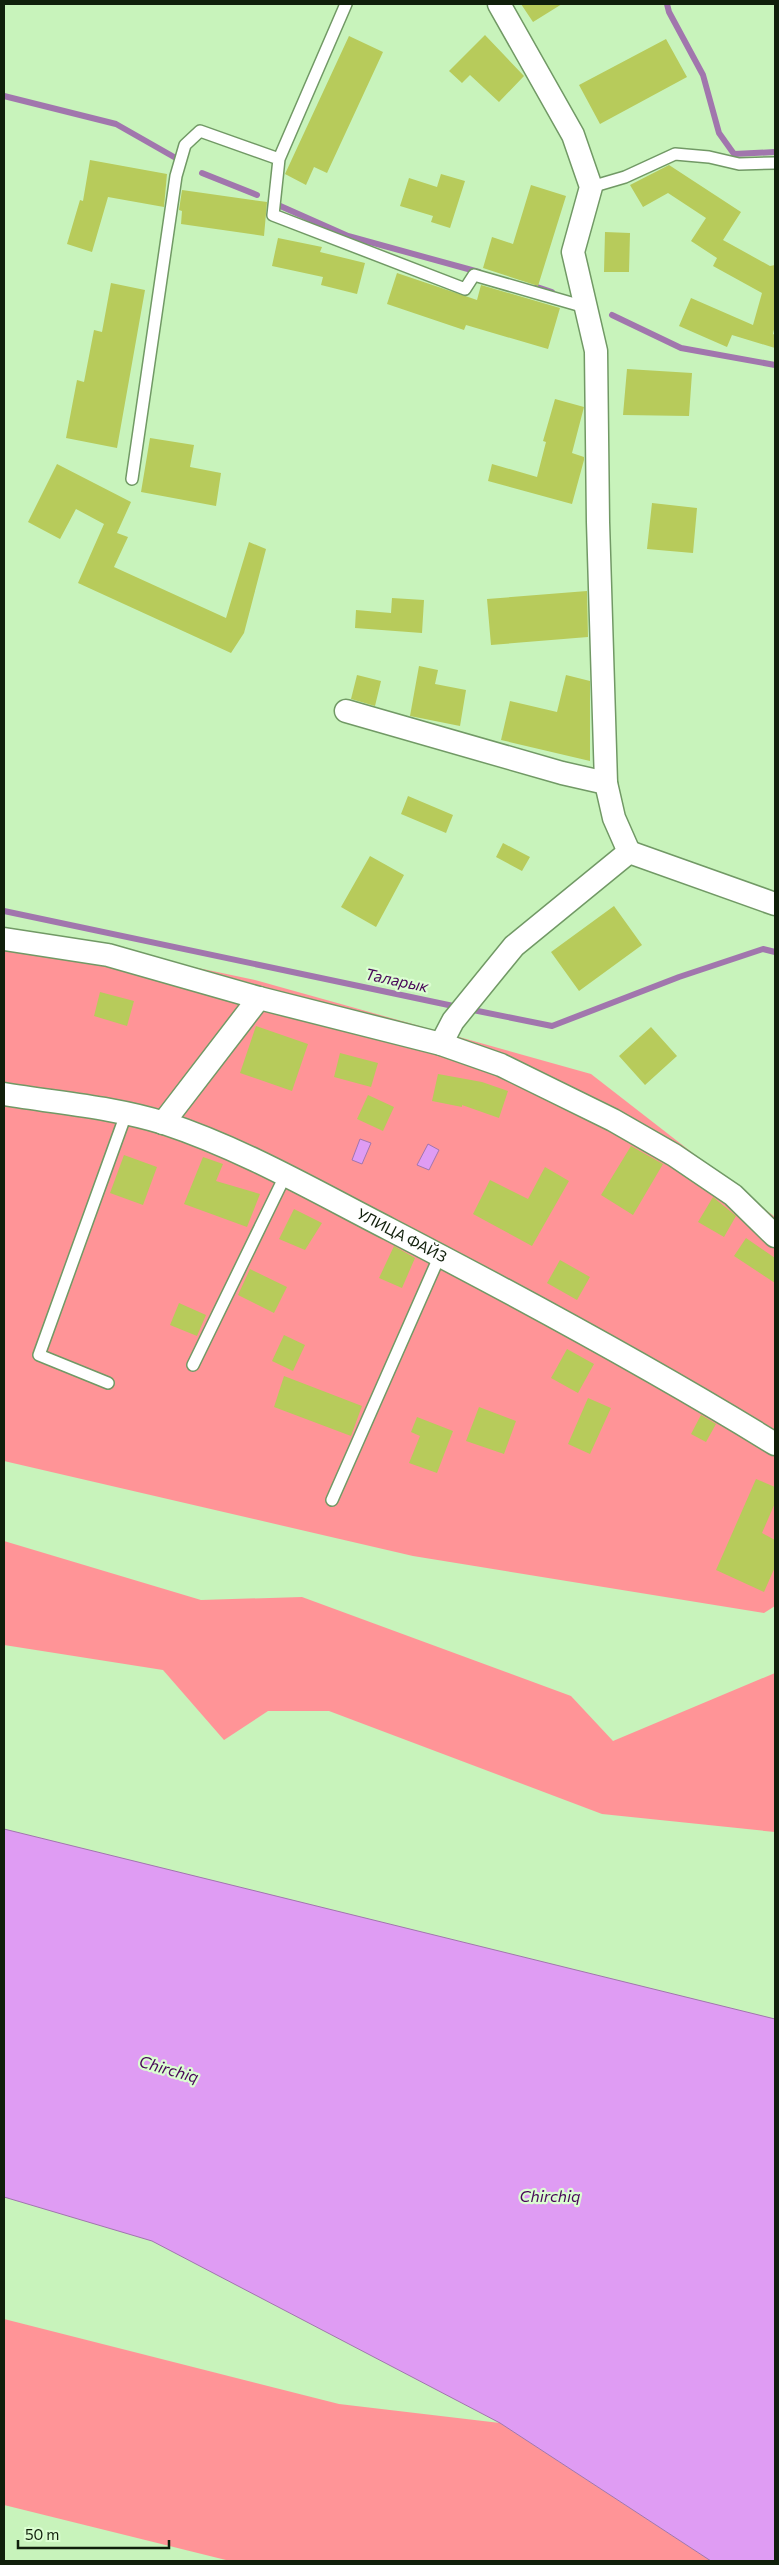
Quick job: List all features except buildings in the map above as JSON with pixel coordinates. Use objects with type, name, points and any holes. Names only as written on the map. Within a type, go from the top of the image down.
[{"type":"street","points":[[498,4],[573,135],[591,187],[573,252],[596,351],[598,522],[606,783],[614,818],[629,852],[775,904]]},
{"type":"street","points":[[346,711],[562,773],[606,783]]},
{"type":"street","points":[[440,1044],[453,1021],[514,946],[629,852]]},
{"type":"street","points":[[4,939],[108,956],[259,998],[440,1044],[501,1065],[612,1120],[674,1155],[733,1195],[775,1236]]},
{"type":"street","points":[[163,1123],[259,998]]},
{"type":"street","name":"УЛИЦА ФАЙЗ","points":[[4,1094],[126,1114],[163,1123],[230,1147],[440,1256],[702,1398],[775,1444]]},
{"type":"lane","points":[[346,4],[279,159],[273,215],[465,289],[474,275],[585,307]]},
{"type":"lane","points":[[132,479],[176,176],[185,145],[200,131],[279,159]]},
{"type":"lane","points":[[591,187],[625,177],[675,154],[709,157],[739,164],[775,163]]},
{"type":"lane","points":[[108,1383],[39,1355],[126,1114]]},
{"type":"lane","points":[[193,1365],[285,1176]]},
{"type":"lane","points":[[332,1500],[440,1256]]},
{"type":"shaded area","points":[[4,927],[255,980],[591,1074],[775,1217],[775,1606],[764,1613],[413,1556],[4,1461]]},
{"type":"shaded area","points":[[4,1541],[201,1600],[302,1597],[571,1696],[613,1741],[775,1673],[775,1832],[602,1814],[329,1711],[268,1711],[224,1740],[163,1670],[4,1645]]},
{"type":"shaded area","points":[[4,2319],[339,2404],[500,2423],[711,2561],[230,2561],[4,2505]]},
{"type":"water","points":[[360,1139],[371,1143],[362,1164],[352,1160]]},
{"type":"water","points":[[428,1144],[439,1150],[429,1170],[417,1165]]},
{"type":"water","name":"Chirchiq","points":[[4,1829],[775,2019],[775,2561],[711,2561],[500,2423],[152,2241],[4,2197]]},
{"type":"waterway","points":[[667,4],[669,12],[703,75],[719,133],[734,154],[775,152]]},
{"type":"waterway","points":[[4,96],[116,124],[174,157]]},
{"type":"waterway","points":[[202,173],[257,195]]},
{"type":"waterway","points":[[278,205],[348,236],[479,272]]},
{"type":"waterway","points":[[537,287],[552,292]]},
{"type":"waterway","points":[[612,315],[681,348],[775,365]]},
{"type":"waterway","name":"Таларык","points":[[4,911],[458,1007]]},
{"type":"waterway","name":"Таларык","points":[[468,1009],[552,1026],[679,977],[763,949],[775,952]]}]
